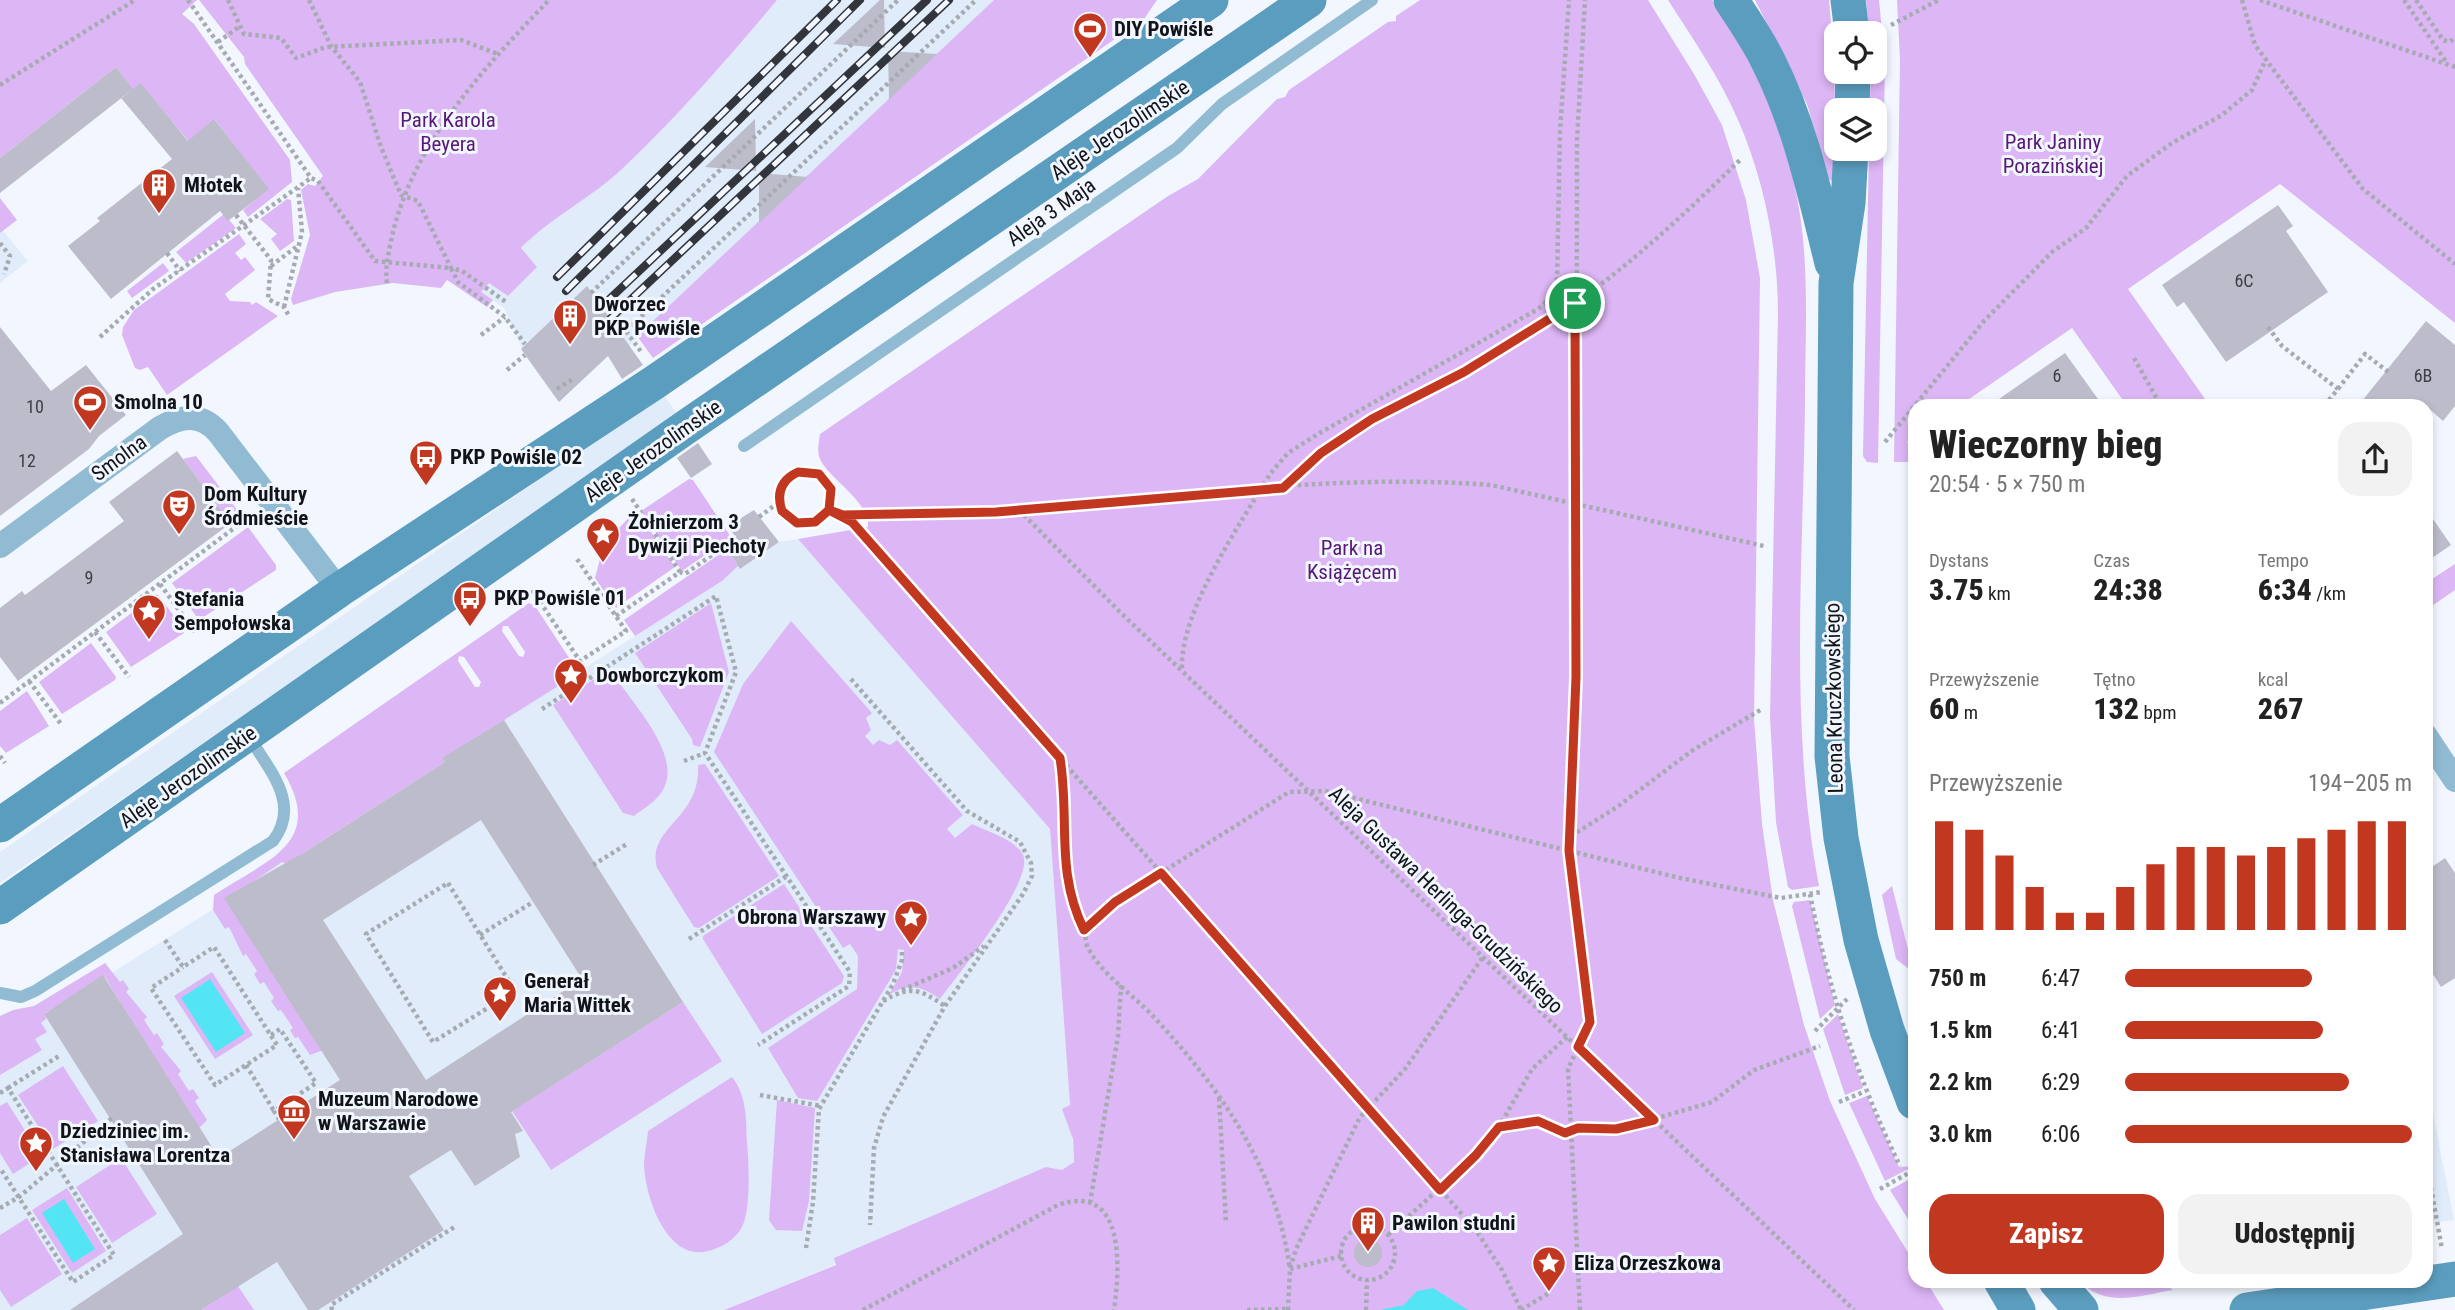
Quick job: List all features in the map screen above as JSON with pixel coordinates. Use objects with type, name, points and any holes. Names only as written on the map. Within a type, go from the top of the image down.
[{"type":"main road","points":[[0,825],[339,590],[648,367],[1211,0]]},
{"type":"main road","name":"Aleje Jerozolimskie","points":[[0,908],[686,427],[1309,0]]},
{"type":"main road","name":"Leona Kruczkowskiego","points":[[1731,0],[1767,58],[1785,98],[1810,175],[1836,283]]},
{"type":"main road","points":[[1848,0],[1851,21]]},
{"type":"main road","name":"Leona Kruczkowskiego","points":[[1850,161],[1848,203],[1836,283],[1831,710],[1834,778],[1843,850],[1861,940],[1884,1021],[1908,1086]]},
{"type":"main road","points":[[2005,1288],[2018,1310]]},
{"type":"main road","points":[[2062,1288],[2081,1310]]},
{"type":"main road","points":[[2246,1310],[2343,1288]]},
{"type":"street","name":"Smolna","points":[[0,546],[160,428],[183,417],[194,417],[212,426],[339,590]]},
{"type":"street","points":[[2433,747],[2455,780]]},
{"type":"lane","name":"Aleja 3 Maja","points":[[744,446],[1167,155],[1222,104],[1372,0]]},
{"type":"lane","points":[[0,993],[21,997],[35,991],[273,841],[286,817],[285,806],[275,780],[248,735]]},
{"type":"path","points":[[0,85],[135,0]]},
{"type":"path","points":[[188,0],[311,178],[318,181],[375,261],[462,271],[506,302]]},
{"type":"path","points":[[228,0],[243,34],[281,38],[296,58],[331,46],[461,40],[498,54]]},
{"type":"path","points":[[309,0],[331,46],[360,82],[381,148],[401,195],[418,201],[458,282],[505,317],[525,344]]},
{"type":"path","points":[[387,283],[384,264],[405,196],[445,120],[498,54],[549,0]]},
{"type":"path","points":[[592,293],[898,0]]},
{"type":"path","points":[[648,367],[634,341],[623,332],[976,0]]},
{"type":"path","points":[[1182,669],[1183,646],[1203,596],[1275,466],[1296,448],[1538,309],[1552,297],[1557,282],[1560,131],[1569,0]]},
{"type":"path","points":[[1580,1310],[1568,1069],[1590,1022],[1569,851],[1576,677],[1575,303],[1579,87],[1585,0]]},
{"type":"path","points":[[1891,25],[1939,0]]},
{"type":"path","points":[[2242,0],[2255,45],[2363,189],[2455,264]]},
{"type":"path","points":[[2260,0],[2455,67]]},
{"type":"path","points":[[2404,0],[2447,64]]},
{"type":"path","points":[[2417,0],[2443,40],[2449,42],[2455,38]]},
{"type":"path","points":[[218,42],[240,26]]},
{"type":"path","points":[[1920,399],[1984,321],[2052,252],[2085,228],[2127,176],[2172,144],[2222,115],[2252,90],[2266,59]]},
{"type":"path","points":[[1283,488],[1321,453],[1372,419],[1464,372],[1575,303],[1675,221],[1742,158]]},
{"type":"path","points":[[100,337],[136,303],[311,178]]},
{"type":"path","points":[[284,307],[302,232],[298,187]]},
{"type":"path","points":[[236,215],[271,260],[268,299],[284,307],[289,316]]},
{"type":"path","points":[[0,243],[10,256],[4,274]]},
{"type":"path","points":[[270,267],[300,244]]},
{"type":"path","points":[[167,254],[180,271]]},
{"type":"path","points":[[481,335],[505,317]]},
{"type":"path","points":[[2268,327],[2282,346],[2337,389]]},
{"type":"path","points":[[2329,399],[2365,354],[2391,374]]},
{"type":"path","points":[[507,370],[525,355]]},
{"type":"path","points":[[2134,358],[2157,399]]},
{"type":"path","points":[[557,389],[573,379]]},
{"type":"path","points":[[1885,442],[1908,414]]},
{"type":"path","points":[[809,471],[827,481],[832,500],[829,510],[815,522],[797,523],[788,519],[779,502],[782,483],[789,476],[809,471]]},
{"type":"path","points":[[829,510],[843,515],[1019,510],[1283,488],[1450,482],[1491,485],[1764,546]]},
{"type":"path","points":[[631,498],[680,572],[685,574],[731,542],[733,545]]},
{"type":"path","points":[[759,517],[779,502]]},
{"type":"path","name":"Aleja Gustawa Herlinga-Grudzińskiego","points":[[1019,510],[1122,614],[1854,1310]]},
{"type":"path","points":[[843,515],[1440,1190],[1494,1256],[1521,1310],[1549,1293]]},
{"type":"path","points":[[0,703],[249,517]]},
{"type":"path","points":[[532,590],[580,661],[625,631],[577,559]]},
{"type":"path","points":[[616,616],[680,572]]},
{"type":"path","points":[[160,584],[195,632]]},
{"type":"path","points":[[542,709],[716,596],[736,672],[705,753],[684,761]]},
{"type":"path","points":[[95,632],[129,677]]},
{"type":"path","points":[[851,679],[967,811],[978,820],[1011,834],[1028,851],[1032,876],[1023,894],[945,1006],[883,1117],[874,1148],[870,1225]]},
{"type":"path","points":[[29,681],[61,724]]},
{"type":"path","points":[[1570,836],[1617,807],[1693,750],[1762,709]]},
{"type":"path","points":[[705,753],[850,972],[849,986],[758,1045]]},
{"type":"path","points":[[0,756],[5,763]]},
{"type":"path","points":[[1060,758],[1066,794],[1063,859],[1068,890],[1084,930],[1089,952],[1156,1020],[1219,1097],[1250,1140],[1262,1166],[1284,1237],[1290,1269],[1288,1310],[1247,1310]]},
{"type":"path","points":[[1084,930],[1115,902],[1289,792],[1325,791],[1680,878],[1782,898],[1822,892]]},
{"type":"path","points":[[593,865],[627,844]]},
{"type":"path","points":[[689,939],[787,876]]},
{"type":"path","points":[[449,883],[480,934],[515,991],[433,1042],[366,934],[449,883]]},
{"type":"path","points":[[1810,894],[1838,1008],[1866,1091],[1900,1166]]},
{"type":"path","points":[[480,934],[533,902]]},
{"type":"path","points":[[165,940],[183,967]]},
{"type":"path","points":[[882,1001],[953,968],[987,944]]},
{"type":"path","points":[[214,947],[271,1035],[277,1045],[215,1085],[151,988],[214,947]]},
{"type":"path","points":[[806,1248],[821,1106],[898,972],[902,952]]},
{"type":"path","points":[[1290,1269],[1339,1156],[1368,1108],[1405,1069],[1483,957]]},
{"type":"path","points":[[1090,1203],[1118,1036],[1121,985]]},
{"type":"path","points":[[902,990],[922,991],[945,1006]]},
{"type":"path","points":[[1815,1031],[1848,998]]},
{"type":"path","points":[[271,1035],[280,1029],[316,1083],[274,1111]]},
{"type":"path","points":[[1388,1235],[1476,1155],[1499,1127],[1532,1069],[1567,1037]]},
{"type":"path","points":[[1499,1127],[1538,1121],[1565,1133],[1578,1128],[1616,1129],[1654,1120],[1716,1100],[1754,1070],[1820,1046]]},
{"type":"path","points":[[0,1093],[59,1056]]},
{"type":"path","points":[[246,1065],[279,1119]]},
{"type":"path","points":[[0,1168],[73,1282],[114,1255],[8,1088]]},
{"type":"path","points":[[1839,1102],[1866,1091]]},
{"type":"path","points":[[760,1095],[821,1106]]},
{"type":"path","points":[[1219,1097],[1226,1223]]},
{"type":"path","points":[[0,1208],[19,1197],[112,1118]]},
{"type":"path","points":[[1880,1189],[1908,1173]]},
{"type":"path","points":[[2433,1192],[2449,1264]]},
{"type":"path","points":[[863,1310],[1058,1205],[1074,1201],[1090,1203],[1105,1214],[1114,1231],[1118,1275],[1114,1310]]},
{"type":"path","points":[[332,1310],[331,1305],[456,1226]]},
{"type":"path","points":[[1357,1228],[1377,1228],[1388,1235],[1394,1247],[1394,1261],[1387,1273],[1367,1280],[1350,1273],[1341,1256],[1343,1243],[1357,1228]]},
{"type":"path","points":[[1290,1269],[1341,1256]]},
{"type":"path","points":[[1366,1310],[1367,1280]]},
{"type":"shaded area","points":[[777,0],[994,0],[630,345],[613,359],[609,354],[558,402],[525,355],[504,308],[480,292],[543,225],[621,170],[723,64]]},
{"type":"shaded area","points":[[0,227],[28,261],[0,283]]},
{"type":"shaded area","points":[[663,394],[679,416],[0,883],[0,852]]},
{"type":"shaded area","points":[[798,539],[1050,829],[1074,1162],[1056,1174],[724,1310],[0,1310],[0,1043],[215,908],[226,897],[269,869],[282,861],[287,863],[444,762],[442,758],[722,581],[738,566],[740,569],[779,542]]},
{"type":"shaded area","points":[[2433,1114],[2454,1220],[2433,1223]]},
{"type":"green space","points":[[0,0],[197,0],[182,14],[194,24],[290,160],[292,182],[248,217],[243,210],[268,189],[215,120],[191,144],[141,84],[133,90],[116,67],[0,158]]},
{"type":"green space","name":"Park Karola Beyera","points":[[199,0],[777,0],[702,87],[622,169],[521,248],[537,267],[508,296],[489,283],[481,292],[493,300],[487,307],[447,280],[441,288],[393,283],[335,292],[293,305],[291,299],[310,235],[301,190],[308,184],[315,186],[323,176],[245,64],[244,57]]},
{"type":"green space","points":[[994,0],[1157,0],[1144,19],[653,358],[637,336]]},
{"type":"green space","name":"Park na Książęcem","points":[[1420,0],[1648,0],[1722,125],[1746,200],[1760,278],[1754,719],[1762,824],[1773,900],[1804,1025],[1830,1101],[1875,1199],[1908,1252],[1908,1288],[1930,1288],[1944,1310],[724,1310],[836,1265],[834,1258],[1046,1167],[1062,1170],[1074,1162],[1073,1139],[1062,1109],[1070,1105],[1050,829],[798,539],[868,527],[867,518],[857,500],[826,469],[819,458],[820,434],[1168,196],[1198,179],[1277,99],[1285,97],[1289,90],[1388,22],[1396,21],[1396,16]]},
{"type":"green space","points":[[1668,0],[1712,0],[1726,21],[1762,88],[1780,134],[1799,210],[1805,265],[1806,321],[1801,706],[1804,767],[1819,886],[1792,890],[1788,887],[1776,822],[1770,718],[1778,314],[1768,215],[1755,166],[1731,104]]},
{"type":"green space","points":[[1755,0],[1829,0],[1831,21],[1824,21],[1824,84],[1835,84],[1834,98],[1824,98],[1824,161],[1833,161],[1833,182],[1829,179],[1807,104]]},
{"type":"green space","points":[[1866,0],[1879,0],[1881,21],[1868,21]]},
{"type":"green space","name":"Park Janiny Porazińskiej","points":[[1897,0],[2455,0],[2455,323],[2280,184],[2128,289],[2205,399],[2122,399],[2072,328],[1969,399],[1908,399],[1908,462],[1894,462],[1900,60]]},
{"type":"green space","points":[[1871,84],[1885,84],[1884,98],[1870,98]]},
{"type":"green space","points":[[1869,161],[1883,161],[1878,463],[1867,462],[1863,456]]},
{"type":"green space","points":[[0,198],[17,220],[0,233]]},
{"type":"green space","points":[[287,199],[291,200],[294,241],[280,251],[271,239],[277,234],[260,219]]},
{"type":"green space","points":[[224,214],[236,228],[186,263],[176,252]]},
{"type":"green space","points":[[239,234],[246,244],[235,253],[241,260],[245,257],[255,270],[225,294],[230,301],[250,302],[252,305],[256,302],[278,316],[167,395],[148,367],[140,370],[135,368],[122,335],[123,327],[134,310]]},
{"type":"green space","points":[[163,263],[169,271],[132,298],[127,291]]},
{"type":"green space","points":[[196,456],[241,515],[231,523],[183,459]]},
{"type":"green space","points":[[689,479],[693,480],[731,537],[682,571],[641,511]]},
{"type":"green space","points":[[636,510],[675,567],[616,608],[595,578],[604,544]]},
{"type":"green space","points":[[248,527],[276,565],[276,570],[199,620],[172,583]]},
{"type":"green space","points":[[727,549],[738,566],[722,581],[635,636],[624,620]]},
{"type":"green space","points":[[2455,564],[2455,590],[2433,605],[2433,578]]},
{"type":"green space","points":[[157,594],[185,630],[184,633],[131,667],[106,632]]},
{"type":"green space","points":[[529,603],[535,606],[579,673],[443,758],[445,762],[286,864],[282,862],[231,897],[226,897],[323,1050],[310,1055],[298,1037],[295,1038],[290,1030],[293,1028],[281,1010],[278,1011],[271,1001],[274,998],[264,982],[260,984],[254,974],[257,971],[246,954],[243,956],[229,927],[225,929],[213,910],[214,895],[270,860],[284,848],[294,834],[298,817],[295,797],[284,773]],"holes":[[[503,626],[508,626],[525,652],[523,657],[519,656],[502,631]],[[459,656],[464,657],[481,682],[479,687],[475,687],[458,661]]]},
{"type":"green space","points":[[711,603],[729,672],[700,747],[693,745],[692,739],[635,653]]},
{"type":"green space","points":[[791,621],[872,713],[866,718],[871,730],[865,736],[873,745],[879,740],[890,745],[897,740],[963,815],[947,829],[955,838],[972,824],[1014,844],[1023,855],[1024,867],[1017,885],[992,928],[940,999],[928,991],[909,987],[889,995],[902,972],[904,950],[898,949],[896,969],[817,1101],[798,1098],[768,1048],[857,989],[858,956],[850,944],[843,948],[714,752],[743,684]]},
{"type":"green space","points":[[91,643],[116,677],[115,680],[62,714],[39,682]]},
{"type":"green space","points":[[613,674],[653,730],[666,761],[667,776],[663,790],[634,816],[623,813],[553,705],[599,676],[602,680]]},
{"type":"green space","points":[[27,691],[49,726],[6,753],[0,746],[0,711]]},
{"type":"green space","points":[[705,764],[779,876],[699,928],[694,927],[657,868],[656,854],[659,842],[691,799],[697,784],[698,765]]},
{"type":"green space","points":[[784,884],[844,976],[842,983],[762,1034],[703,936]]},
{"type":"green space","points":[[1892,886],[1908,949],[1908,968],[1896,959],[1882,895]]},
{"type":"green space","points":[[1810,900],[1835,1005],[1820,1019],[1792,906],[1794,902]]},
{"type":"green space","points":[[105,963],[120,982],[123,980],[129,989],[126,992],[147,1017],[144,1020],[154,1035],[157,1033],[164,1044],[161,1047],[181,1071],[178,1074],[189,1091],[193,1089],[199,1098],[195,1101],[207,1120],[198,1129],[105,977],[45,1013],[46,1019],[41,1023],[47,1032],[35,1039],[42,1050],[0,1075],[0,1016],[34,1006]]},
{"type":"green space","points":[[212,972],[253,1035],[215,1059],[174,996]]},
{"type":"green space","points":[[683,1002],[722,1061],[551,1170],[512,1111]]},
{"type":"green space","points":[[1838,1014],[1863,1088],[1845,1095],[1823,1029]]},
{"type":"green space","points":[[63,1066],[98,1121],[53,1149],[18,1095]]},
{"type":"green space","points":[[732,1077],[741,1092],[746,1117],[749,1186],[745,1219],[736,1236],[727,1243],[708,1251],[693,1252],[680,1246],[669,1236],[653,1207],[644,1162],[648,1131]]},
{"type":"green space","points":[[1867,1096],[1899,1167],[1908,1166],[1908,1169],[1885,1181],[1849,1103]]},
{"type":"green space","points":[[777,1100],[815,1108],[809,1201],[802,1231],[776,1230],[769,1220]]},
{"type":"green space","points":[[7,1102],[41,1156],[13,1174],[0,1153],[0,1106]]},
{"type":"green space","points":[[121,1158],[157,1214],[112,1243],[76,1187]]},
{"type":"green space","points":[[1908,1180],[1908,1219],[1890,1190]]},
{"type":"green space","points":[[67,1188],[106,1251],[72,1273],[32,1210]]},
{"type":"green space","points":[[27,1218],[62,1274],[11,1307],[0,1290],[0,1235]]},
{"type":"green space","points":[[238,1286],[254,1310],[201,1310]]},
{"type":"green space","points":[[2088,1288],[2173,1290],[2124,1298],[2101,1295]]},
{"type":"water","points":[[210,979],[245,1033],[216,1052],[181,998]]},
{"type":"water","points":[[64,1199],[95,1249],[73,1263],[42,1213]]},
{"type":"water","points":[[1433,1288],[1468,1310],[1380,1310],[1404,1305],[1417,1291]]},
{"type":"building","points":[[880,0],[884,0],[885,48],[833,44]]},
{"type":"building","points":[[888,51],[937,54],[889,100]]},
{"type":"building","points":[[116,67],[133,89],[0,193],[0,158]]},
{"type":"building","name":"Młotek","points":[[141,83],[188,141],[214,119],[269,189],[228,221],[220,211],[111,299],[68,246],[100,221],[97,218],[172,159],[121,98]]},
{"type":"building","points":[[755,119],[756,171],[705,167]]},
{"type":"building","points":[[759,173],[808,177],[759,223]]},
{"type":"building","points":[[2278,205],[2293,226],[2286,231],[2328,292],[2226,362],[2184,302],[2177,307],[2162,285]]},
{"type":"building","name":"Dworzec PKP Powiśle","points":[[587,286],[643,365],[622,379],[608,356],[559,402],[521,349]]},
{"type":"building","points":[[2426,321],[2455,345],[2455,406],[2443,421],[2433,412],[2433,399],[2364,399]]},
{"type":"building","points":[[0,327],[51,391],[86,365],[126,415],[99,436],[89,449],[0,516]]},
{"type":"building","points":[[2065,353],[2098,399],[1999,399]]},
{"type":"building","points":[[698,443],[712,464],[691,478],[677,458]]},
{"type":"building","points":[[177,451],[231,523],[18,681],[0,657],[0,608],[22,591],[25,595],[124,521],[109,502]]},
{"type":"building","points":[[754,510],[779,542],[740,569],[727,549],[738,541],[728,526]]},
{"type":"building","points":[[2433,519],[2451,545],[2433,557]]},
{"type":"building","points":[[504,720],[683,1002],[511,1112],[523,1131],[515,1134],[520,1157],[475,1186],[451,1150],[409,1176],[444,1230],[318,1310],[308,1310],[277,1262],[201,1310],[70,1310],[183,1234],[44,1014],[103,975],[219,1158],[340,1080],[224,898],[305,852],[445,762],[442,758]],"holes":[[[481,820],[582,979],[426,1080],[323,920]]]},
{"type":"building","points":[[2445,858],[2455,873],[2455,978],[2441,987],[2433,974],[2433,866]]},
{"type":"building","name":"Pawilon studni","points":[[1368,1239],[1378,1243],[1382,1253],[1378,1263],[1368,1267],[1358,1263],[1354,1253],[1358,1243]]},
{"type":"railway","points":[[557,277],[837,0]]},
{"type":"railway","points":[[566,291],[860,0]]},
{"type":"railway","points":[[601,307],[927,0]]},
{"type":"railway","points":[[610,319],[949,0]]},
{"type":"place","name":"DIY Powiśle","points":[[1090,59]]},
{"type":"place","name":"Młotek","points":[[159,215]]},
{"type":"place","name":"Dworzec PKP Powiśle","points":[[570,346]]},
{"type":"place","name":"Smolna 10","points":[[90,432]]},
{"type":"place","name":"PKP Powiśle 02","points":[[426,487]]},
{"type":"place","name":"Dom Kultury Śródmieście","points":[[179,536]]},
{"type":"place","name":"Żołnierzom 3 Dywizji Piechoty","points":[[603,564]]},
{"type":"place","name":"PKP Powiśle 01","points":[[470,628]]},
{"type":"place","name":"Stefania Sempołowska","points":[[149,641]]},
{"type":"place","name":"Dowborczykom","points":[[571,705]]},
{"type":"place","name":"Obrona Warszawy","points":[[911,947]]},
{"type":"place","name":"Generał Maria Wittek","points":[[500,1023]]},
{"type":"place","name":"Muzeum Narodowe w Warszawie","points":[[294,1141]]},
{"type":"place","name":"Dziedziniec im. Stanisława Lorentza","points":[[36,1173]]},
{"type":"place","name":"Pawilon studni","points":[[1368,1253]]},
{"type":"place","name":"Eliza Orzeszkowa","points":[[1549,1293]]},
{"type":"route","points":[[1575,303],[1464,372],[1372,419],[1321,453],[1283,488],[996,512],[843,515],[829,510],[831,489],[819,474],[809,471],[789,476],[782,483],[779,492],[782,511],[788,519],[797,523],[815,522],[829,510],[852,522],[1060,758],[1066,794],[1063,859],[1068,890],[1084,930],[1115,902],[1161,873],[1440,1190],[1476,1155],[1499,1127],[1538,1121],[1565,1133],[1578,1128],[1616,1129],[1654,1120],[1578,1047],[1590,1022],[1569,851],[1576,677],[1575,303]]}]
